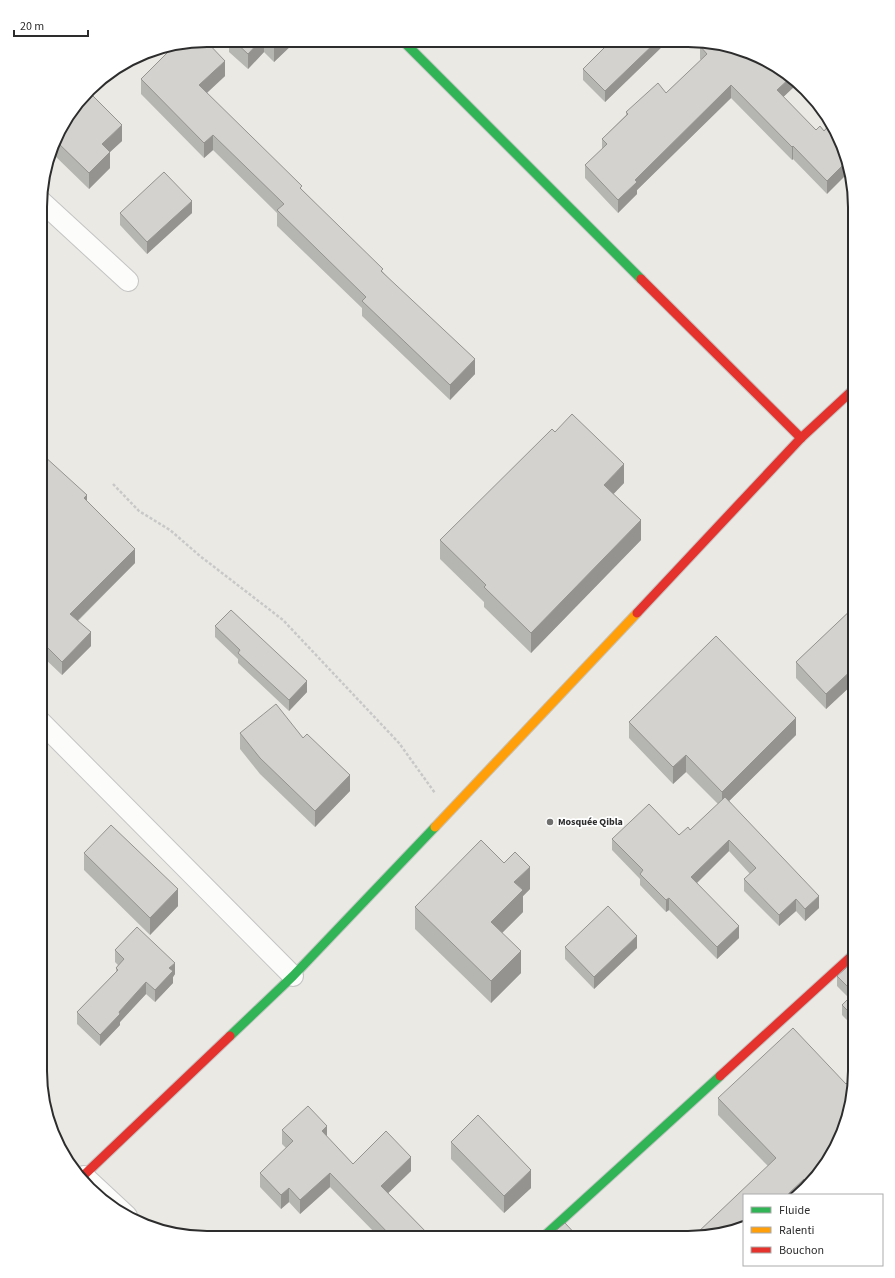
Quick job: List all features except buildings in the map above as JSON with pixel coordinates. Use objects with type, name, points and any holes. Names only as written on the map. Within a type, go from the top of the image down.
[{"type":"street","points":[[408,47],[801,438]]},
{"type":"street","points":[[47,207],[128,281]]},
{"type":"street","points":[[86,1174],[293,976],[449,813],[801,438],[848,394]]},
{"type":"street","points":[[47,728],[293,976]]},
{"type":"street","points":[[550,1231],[848,959]]},
{"type":"path","points":[[113,484],[139,511],[170,530],[200,556],[283,620],[399,743],[449,813]]},
{"type":"traffic: fast","points":[[409,47],[641,279]]},
{"type":"traffic: fast","points":[[230,1036],[293,976],[435,827]]},
{"type":"traffic: fast","points":[[550,1231],[720,1076]]},
{"type":"traffic: slow","points":[[435,827],[637,613]]},
{"type":"traffic: jam","points":[[641,279],[801,438]]},
{"type":"traffic: jam","points":[[637,613],[801,438],[848,394]]},
{"type":"traffic: jam","points":[[720,1076],[848,959]]},
{"type":"traffic: jam","points":[[85,1174],[230,1036]]},
{"type":"place","name":"Mosquée Qibla","points":[[550,822]]}]
